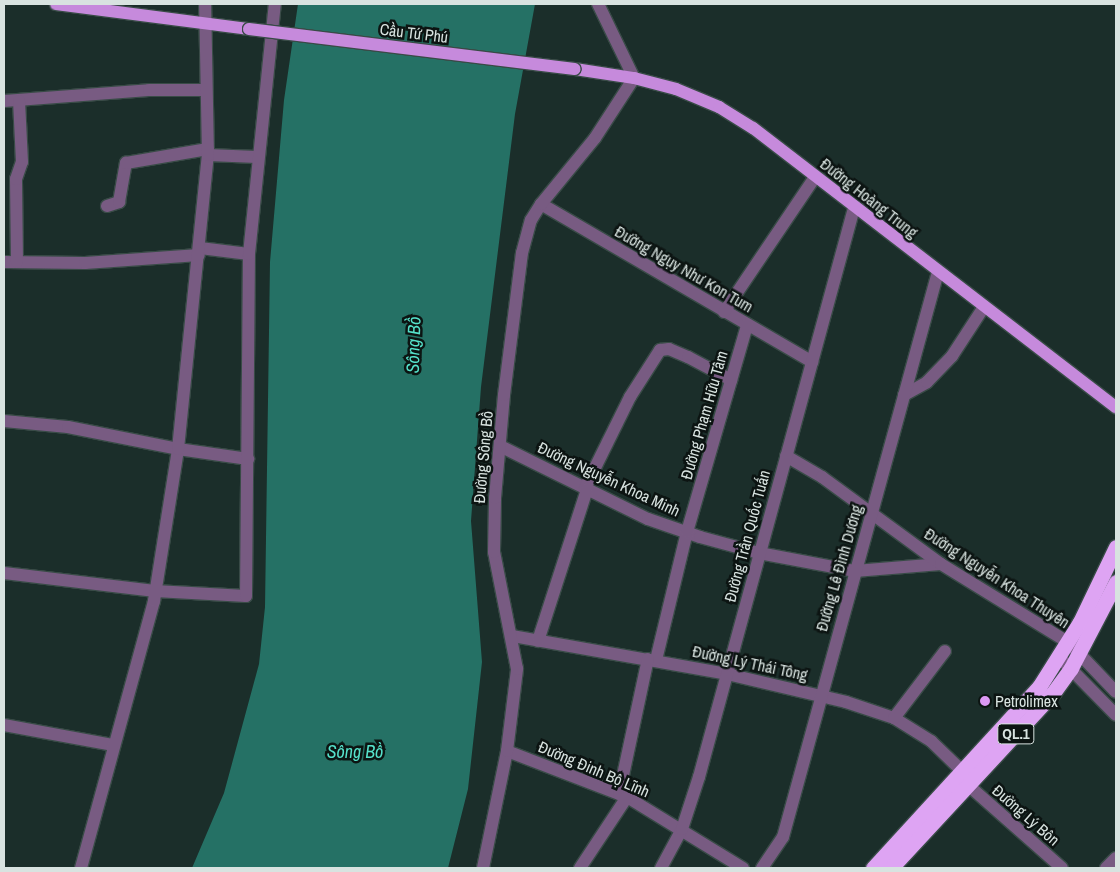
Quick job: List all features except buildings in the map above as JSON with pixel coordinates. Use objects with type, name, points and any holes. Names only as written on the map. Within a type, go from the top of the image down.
[{"type":"highway","name":"QL.1","points":[[873,868],[1039,687],[1068,642],[1116,547]]},
{"type":"highway","name":"QL.1","points":[[892,868],[1037,712],[1071,668],[1116,582]]},
{"type":"main road","name":"Cầu Tứ Phú","points":[[56,4],[576,69]]},
{"type":"main road","name":"Đường Hoàng Trung","points":[[576,69],[634,78],[676,89],[719,107],[754,128],[854,208],[1116,408]]},
{"type":"street","points":[[81,868],[155,592],[178,450],[208,152],[205,90],[205,4]]},
{"type":"street","points":[[4,573],[155,592],[246,596],[249,254],[257,158],[275,4]]},
{"type":"street","points":[[598,4],[634,78]]},
{"type":"street","name":"Đường Sông Bồ","points":[[483,868],[507,751],[517,669],[494,552],[500,446],[522,253],[531,220],[540,204],[596,138],[634,78]]},
{"type":"street","points":[[4,101],[149,90],[205,90]]},
{"type":"street","points":[[17,262],[16,179],[22,162],[19,101]]},
{"type":"street","points":[[107,206],[119,202],[126,163],[208,152],[257,158]]},
{"type":"street","points":[[724,312],[815,177]]},
{"type":"street","name":"Đường Ngụy Như Kon Tum","points":[[540,204],[812,362]]},
{"type":"street","name":"Đường Trần Quốc Tuấn","points":[[661,868],[682,829],[727,674],[854,208]]},
{"type":"street","points":[[4,262],[85,264],[199,252],[249,254]]},
{"type":"street","name":"Đường Lê Đình Dương","points":[[762,868],[783,837],[820,695],[938,272]]},
{"type":"street","points":[[904,395],[926,382],[952,356],[984,307]]},
{"type":"street","name":"Đường Phạm Hữu Tâm","points":[[623,795],[652,660],[747,325]]},
{"type":"street","points":[[538,641],[586,488],[630,396],[660,350],[681,355],[731,380]]},
{"type":"street","points":[[4,421],[68,427],[178,450],[248,459]]},
{"type":"street","name":"Đường Nguyễn Khoa Minh","points":[[500,446],[648,519],[760,553],[855,571],[941,564]]},
{"type":"street","name":"Đường Nguyễn Khoa Thuyên","points":[[786,456],[871,513],[941,564],[1068,642],[1116,692]]},
{"type":"street","name":"Đường Lý Thái Tông","points":[[512,636],[727,674],[820,695],[894,718],[931,741],[962,771]]},
{"type":"street","points":[[894,718],[945,651]]},
{"type":"street","points":[[1059,658],[1116,715]]},
{"type":"street","points":[[4,725],[113,746]]},
{"type":"street","name":"Đường Đinh Bộ Lĩnh","points":[[507,751],[623,795],[682,829],[743,868]]},
{"type":"street","name":"Đường Lý Bôn","points":[[968,786],[1062,868]]},
{"type":"street","points":[[580,868],[623,795]]},
{"type":"street","points":[[1106,868],[1116,858]]},
{"type":"water","name":"Sông Bồ","points":[[298,4],[535,4],[515,114],[481,387],[471,521],[482,662],[468,789],[448,868],[192,868],[224,793],[259,664],[265,607],[270,262],[284,100]]},
{"type":"place","name":"Petrolimex","points":[[985,701]]}]
